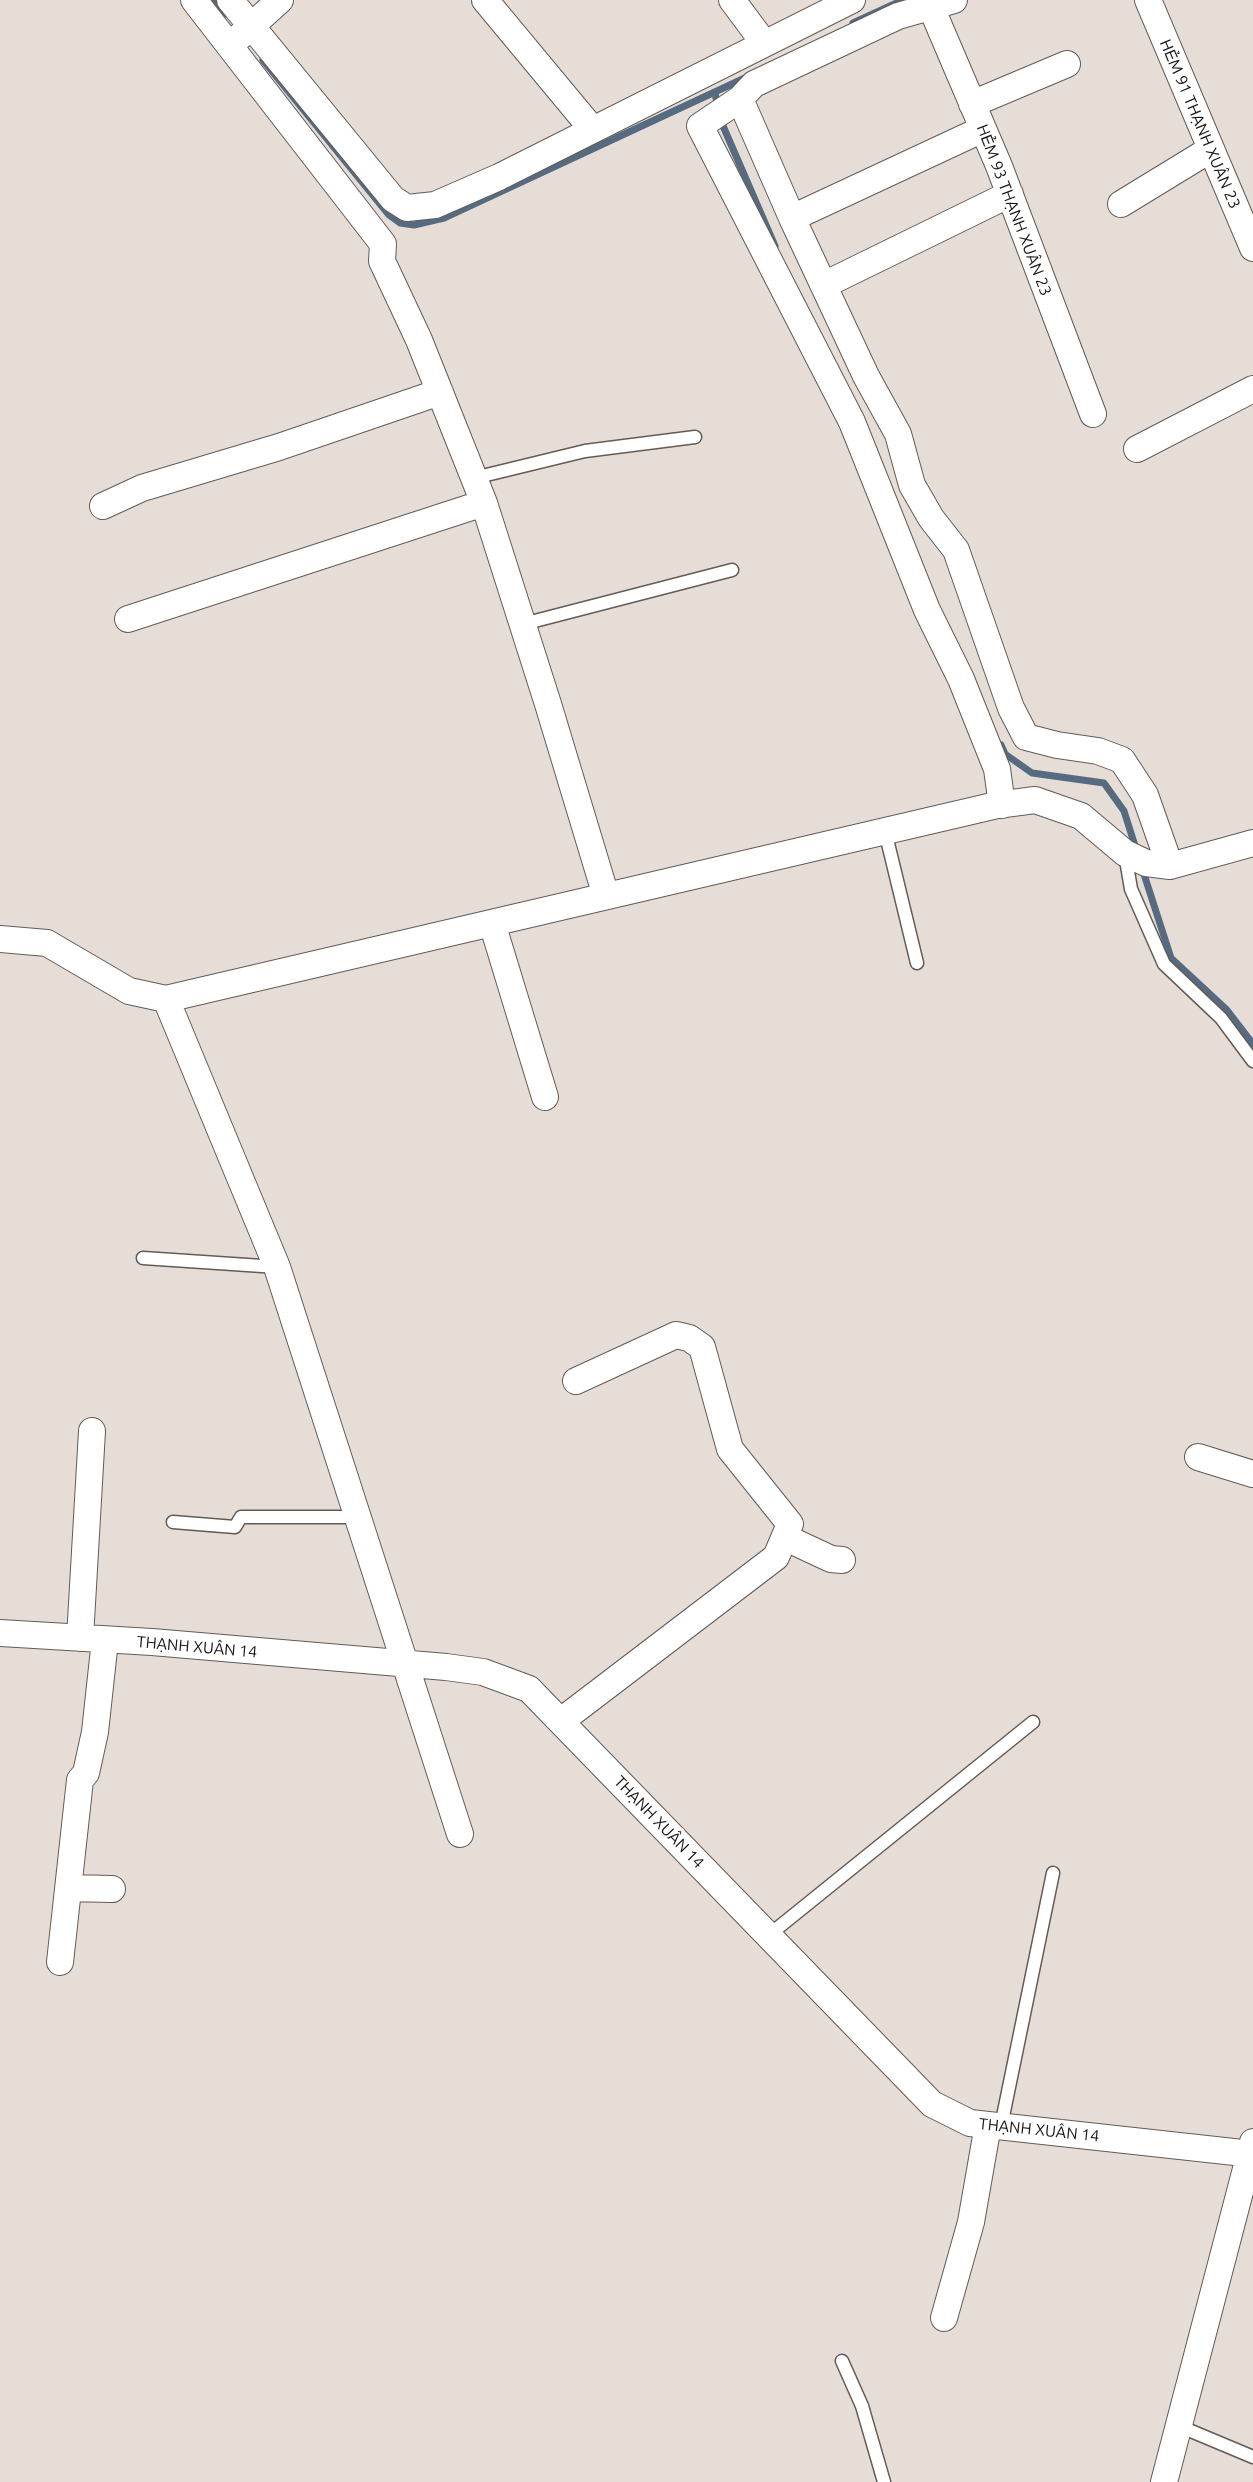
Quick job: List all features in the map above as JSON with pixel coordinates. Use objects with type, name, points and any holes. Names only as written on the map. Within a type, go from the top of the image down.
[{"type":"street","points":[[194,0],[383,244],[382,261],[420,340],[484,503],[606,896]]},
{"type":"street","points":[[230,0],[393,198],[407,208],[435,205],[499,177],[852,0]]},
{"type":"street","points":[[229,46],[280,0]]},
{"type":"street","points":[[485,0],[593,130]]},
{"type":"street","points":[[732,0],[764,44]]},
{"type":"street","name":"HẺM 91 THẠNH XUÂN 23","points":[[1148,0],[1253,248]]},
{"type":"street","points":[[942,4],[898,16],[754,84],[740,99],[700,126],[852,422],[923,600],[961,679],[997,769],[1002,804]]},
{"type":"street","name":"HẺM 93 THẠNH XUÂN 23","points":[[942,4],[972,104],[1010,194],[1092,414]]},
{"type":"street","points":[[972,104],[1067,64]]},
{"type":"street","points":[[740,99],[792,218],[898,434],[912,485],[931,518],[956,550],[1011,708],[1026,736],[1057,745],[1098,751],[1122,760],[1145,795],[1170,866]]},
{"type":"street","points":[[792,218],[983,129]]},
{"type":"street","points":[[1120,204],[1211,149]]},
{"type":"street","points":[[824,285],[1010,194]]},
{"type":"street","points":[[1137,449],[1253,389]]},
{"type":"street","points":[[103,506],[142,488],[279,447],[440,392]]},
{"type":"street","points":[[128,619],[484,503]]},
{"type":"street","points":[[0,939],[47,943],[129,991],[166,999],[1002,804],[1035,800],[1081,816],[1125,853],[1146,863],[1170,866],[1253,843]]},
{"type":"street","points":[[492,923],[545,1098]]},
{"type":"street","points":[[166,999],[277,1267],[460,1834]]},
{"type":"street","points":[[561,1721],[776,1557],[790,1524],[730,1449],[702,1347],[689,1338],[676,1335],[576,1381]]},
{"type":"street","points":[[60,1962],[80,1780],[86,1773],[95,1732],[92,1639],[92,1431]]},
{"type":"street","points":[[1198,1457],[1253,1474]]},
{"type":"street","points":[[786,1538],[831,1559],[842,1560]]},
{"type":"street","name":"THẠNH XUÂN 14","points":[[0,1633],[483,1672],[529,1689],[932,2104],[970,2123],[1252,2149]]},
{"type":"street","points":[[69,1888],[112,1889]]},
{"type":"street","points":[[944,2319],[972,2223],[994,2126]]},
{"type":"street","points":[[1164,2482],[1252,2149]]},
{"type":"lane","points":[[474,478],[585,451],[695,436]]},
{"type":"lane","points":[[523,624],[732,570]]},
{"type":"lane","points":[[885,831],[917,963]]},
{"type":"lane","points":[[1125,853],[1131,889],[1164,964],[1221,1018],[1253,1061]]},
{"type":"lane","points":[[143,1258],[277,1267]]},
{"type":"lane","points":[[173,1522],[235,1527],[241,1517],[358,1517]]},
{"type":"lane","points":[[769,1935],[1033,1722]]},
{"type":"lane","points":[[994,2126],[1053,1873]]},
{"type":"lane","points":[[842,2361],[862,2406],[884,2482]]},
{"type":"lane","points":[[1179,2426],[1253,2457]]},
{"type":"waterway","points":[[214,0],[225,14]]},
{"type":"waterway","points":[[853,23],[903,0]]},
{"type":"waterway","points":[[263,60],[389,215],[400,223],[414,225],[444,218],[747,77]]},
{"type":"waterway","points":[[715,93],[718,108]]},
{"type":"waterway","points":[[720,119],[775,246]]},
{"type":"waterway","points":[[1001,745],[1005,754],[1032,773],[1104,783],[1124,811],[1137,852]]},
{"type":"waterway","points":[[1142,868],[1171,958],[1226,1009],[1253,1044]]}]
